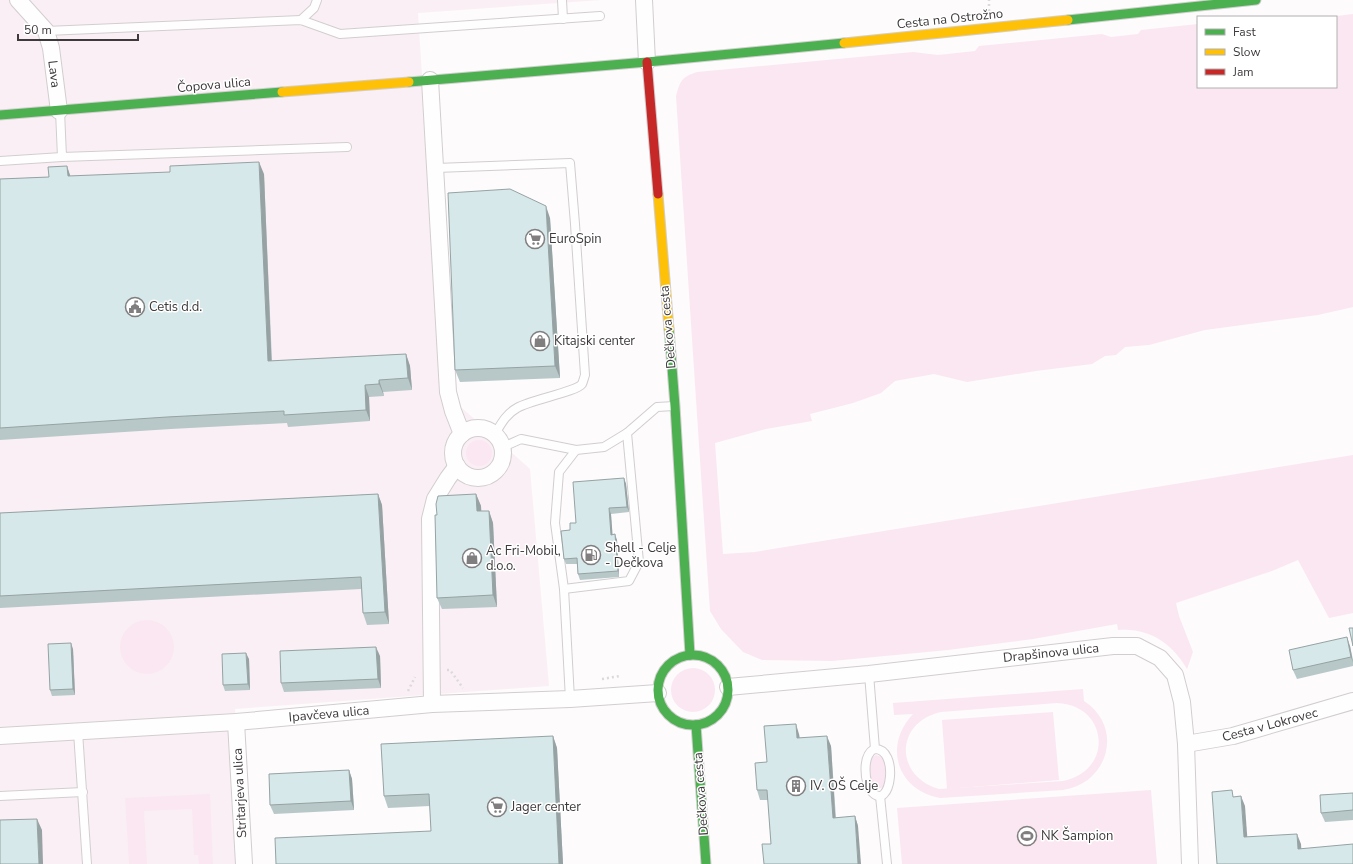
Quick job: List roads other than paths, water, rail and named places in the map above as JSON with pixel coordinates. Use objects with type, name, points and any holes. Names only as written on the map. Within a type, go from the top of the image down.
[{"type":"street","name":"Lava","points":[[18,0],[46,31],[51,48],[59,111]]},
{"type":"street","name":"Dečkova cesta","points":[[644,0],[647,62],[675,406],[690,655]]},
{"type":"street","name":"Cesta na Ostrožno","points":[[430,80],[647,62],[1256,0]]},
{"type":"street","name":"Čopova ulica","points":[[0,115],[430,80]]},
{"type":"street","points":[[430,80],[448,392],[453,411],[462,434]]},
{"type":"street","points":[[475,428],[489,430],[499,441],[504,454],[499,468],[488,477],[481,479],[467,476],[457,466],[453,453],[457,439],[462,434],[475,428]]},
{"type":"street","points":[[432,704],[430,519],[435,499],[457,466]]},
{"type":"street","name":"Drapšinova ulica","points":[[728,687],[869,674],[1114,646],[1137,646],[1160,658],[1175,675],[1182,702],[1186,744],[1190,864]]},
{"type":"street","points":[[690,655],[701,656],[711,660],[720,667],[725,676],[728,687],[727,698],[723,708],[716,716],[706,722],[696,725],[685,724],[675,720],[667,713],[661,704],[658,693],[659,682],[663,672],[670,664],[680,658],[690,655]]},
{"type":"street","name":"Ipavčeva ulica","points":[[0,736],[236,722],[432,704],[570,699],[658,693]]},
{"type":"street","name":"Cesta v Lokrovec","points":[[1186,744],[1233,736],[1353,701]]},
{"type":"street","name":"Stritarjeva ulica","points":[[236,722],[244,864]]},
{"type":"street","name":"Dečkova cesta","points":[[696,725],[706,864]]},
{"type":"lane","points":[[301,20],[314,8],[317,0]]},
{"type":"lane","points":[[562,0],[563,19]]},
{"type":"lane","points":[[46,31],[301,20],[340,34],[600,16]]},
{"type":"lane","points":[[59,111],[62,157]]},
{"type":"lane","points":[[0,161],[62,157],[347,147]]},
{"type":"lane","points":[[436,168],[570,164],[585,375],[582,384],[574,389],[531,401],[516,408],[506,416],[499,441],[521,439],[576,450],[604,446],[627,433],[657,407],[675,406]]},
{"type":"lane","points":[[564,589],[629,581],[639,562],[627,433]]},
{"type":"lane","points":[[570,699],[564,589],[555,523],[559,472],[576,450]]},
{"type":"lane","points":[[869,674],[875,749]]},
{"type":"lane","points":[[78,732],[87,864]]},
{"type":"lane","points":[[875,749],[881,750],[885,755],[890,771],[888,788],[886,792],[880,796],[875,795],[871,790],[866,773],[867,758],[875,749]]},
{"type":"lane","points":[[0,796],[83,792]]},
{"type":"lane","points":[[880,796],[887,864]]},
{"type":"place","name":"EuroSpin","points":[[535,239]]},
{"type":"place","name":"Cetis d.d.","points":[[135,307]]},
{"type":"place","name":"Kitajski center","points":[[540,341]]},
{"type":"place","name":"Shell - Celje - Dečkova","points":[[591,555]]},
{"type":"place","name":"Ac Fri-Mobil, d.o.o.","points":[[472,558]]},
{"type":"place","name":"IV. OŠ Celje","points":[[796,786]]},
{"type":"place","name":"Jager center","points":[[497,807]]},
{"type":"place","name":"NK Šampion","points":[[1027,836]]}]
